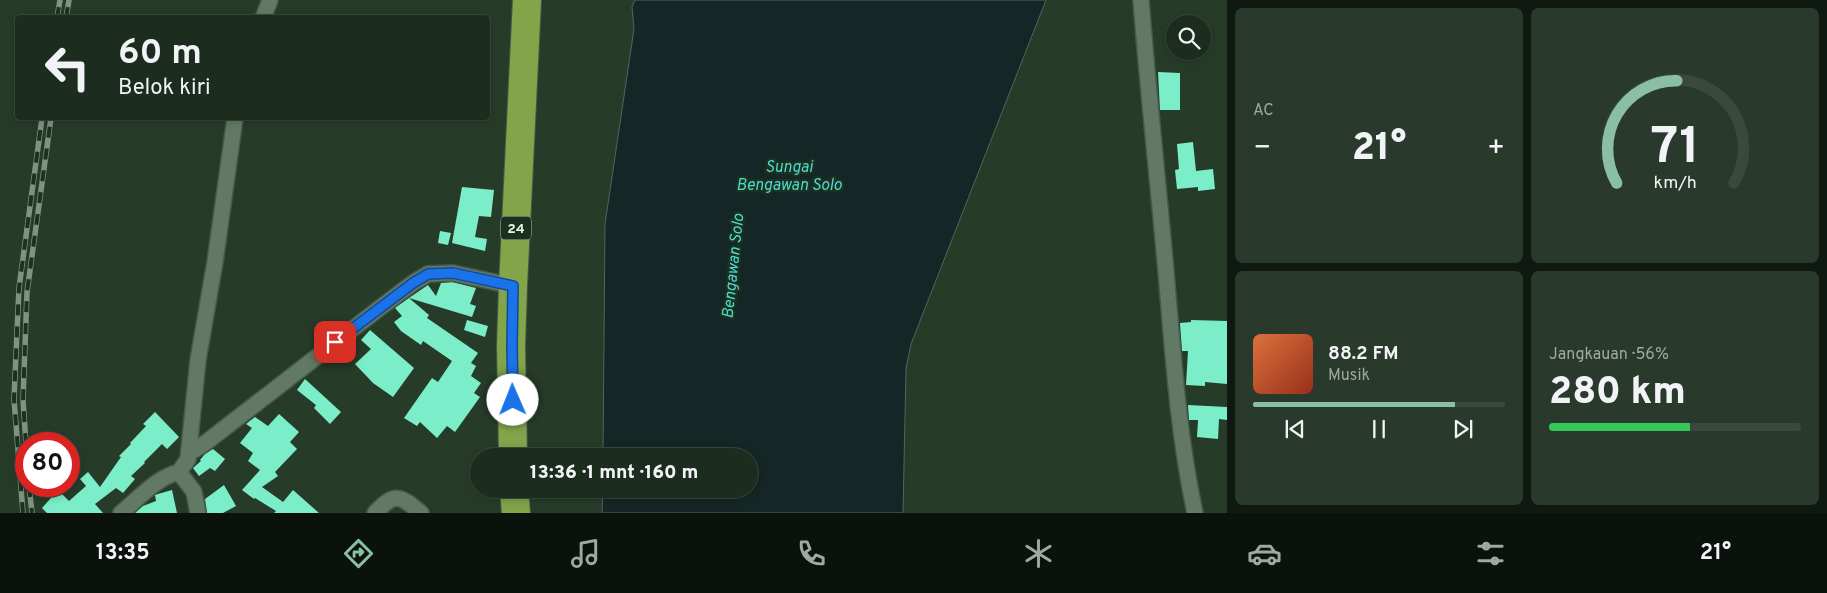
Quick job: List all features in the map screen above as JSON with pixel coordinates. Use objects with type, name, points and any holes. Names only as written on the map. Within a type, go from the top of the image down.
[{"type":"highway","name":"24","points":[[513,448],[513,286],[527,0]]},
{"type":"highway","points":[[515,498],[516,513]]},
{"type":"street","points":[[264,15],[270,0]]},
{"type":"street","points":[[1140,0],[1175,389],[1195,513]]},
{"type":"street","points":[[121,513],[158,482],[170,474],[179,472],[187,462],[198,360],[215,262],[235,120]]},
{"type":"street","points":[[189,453],[204,444],[381,307],[428,274],[453,273],[513,286]]},
{"type":"street","points":[[179,472],[194,492],[198,513]]},
{"type":"street","points":[[375,513],[385,502],[393,498],[404,499],[421,513]]},
{"type":"water","name":"Sungai Bengawan Solo","points":[[635,0],[1046,0],[911,344],[906,368],[903,513],[602,513],[603,498],[758,498],[758,448],[603,448],[605,224],[634,29],[632,7]]},
{"type":"building","points":[[1158,72],[1180,73],[1180,110],[1160,110]]},
{"type":"building","points":[[1193,142],[1196,171],[1213,169],[1215,189],[1198,191],[1198,187],[1177,189],[1175,170],[1179,169],[1177,144]]},
{"type":"building","points":[[462,187],[494,190],[491,217],[479,216],[475,237],[487,239],[485,251],[452,243]]},
{"type":"building","points":[[440,231],[451,233],[448,245],[438,243]]},
{"type":"building","points":[[452,282],[476,288],[470,304],[476,306],[472,317],[409,298],[428,285],[436,296],[441,283]]},
{"type":"building","points":[[409,298],[429,315],[427,318],[478,353],[471,363],[476,366],[471,376],[481,383],[474,393],[480,397],[455,432],[447,426],[437,438],[420,422],[417,426],[404,418],[432,378],[438,382],[452,361],[423,341],[421,345],[401,331],[394,322],[402,316],[395,308]]},
{"type":"building","points":[[467,320],[488,326],[485,337],[464,330]]},
{"type":"building","points":[[1191,320],[1227,321],[1227,384],[1205,382],[1205,386],[1186,385],[1188,351],[1182,351],[1180,323],[1191,322]]},
{"type":"building","points":[[370,330],[414,368],[393,397],[373,383],[355,364],[371,349],[361,340]]},
{"type":"building","points":[[305,379],[341,412],[330,424],[314,408],[316,405],[297,390]]},
{"type":"building","points":[[1188,405],[1227,407],[1227,420],[1219,419],[1218,439],[1197,437],[1198,420],[1189,420]]},
{"type":"building","points":[[155,412],[179,437],[167,449],[162,444],[144,462],[131,476],[135,479],[123,493],[116,488],[95,504],[103,513],[47,513],[42,508],[52,497],[65,497],[69,501],[74,497],[80,497],[80,491],[86,486],[80,479],[88,472],[100,487],[121,457],[119,456],[146,426],[143,424]]},
{"type":"building","points":[[279,414],[299,432],[290,442],[297,449],[275,472],[278,476],[262,487],[283,502],[293,490],[319,513],[274,513],[276,511],[242,490],[260,470],[248,461],[253,453],[240,443],[252,428],[246,424],[255,417],[268,426]]},
{"type":"building","points":[[213,449],[225,459],[215,471],[210,468],[199,476],[193,468],[201,461],[205,454]]},
{"type":"building","points":[[224,485],[236,506],[223,513],[207,513],[205,499]]},
{"type":"building","points":[[172,490],[177,513],[135,513],[143,506],[156,501],[155,495]]},
{"type":"railway","points":[[58,15],[60,0]]},
{"type":"railway","points":[[66,15],[69,0]]},
{"type":"railway","points":[[23,513],[14,399],[19,288],[42,120]]},
{"type":"railway","points":[[25,432],[23,400],[27,292],[51,120]]},
{"type":"railway","points":[[30,497],[32,513]]},
{"type":"route","points":[[335,342],[413,283],[428,274],[453,273],[513,286],[513,400]]},
{"type":"water label","name":"Bengawan Solo","points":[[732,266]]}]
